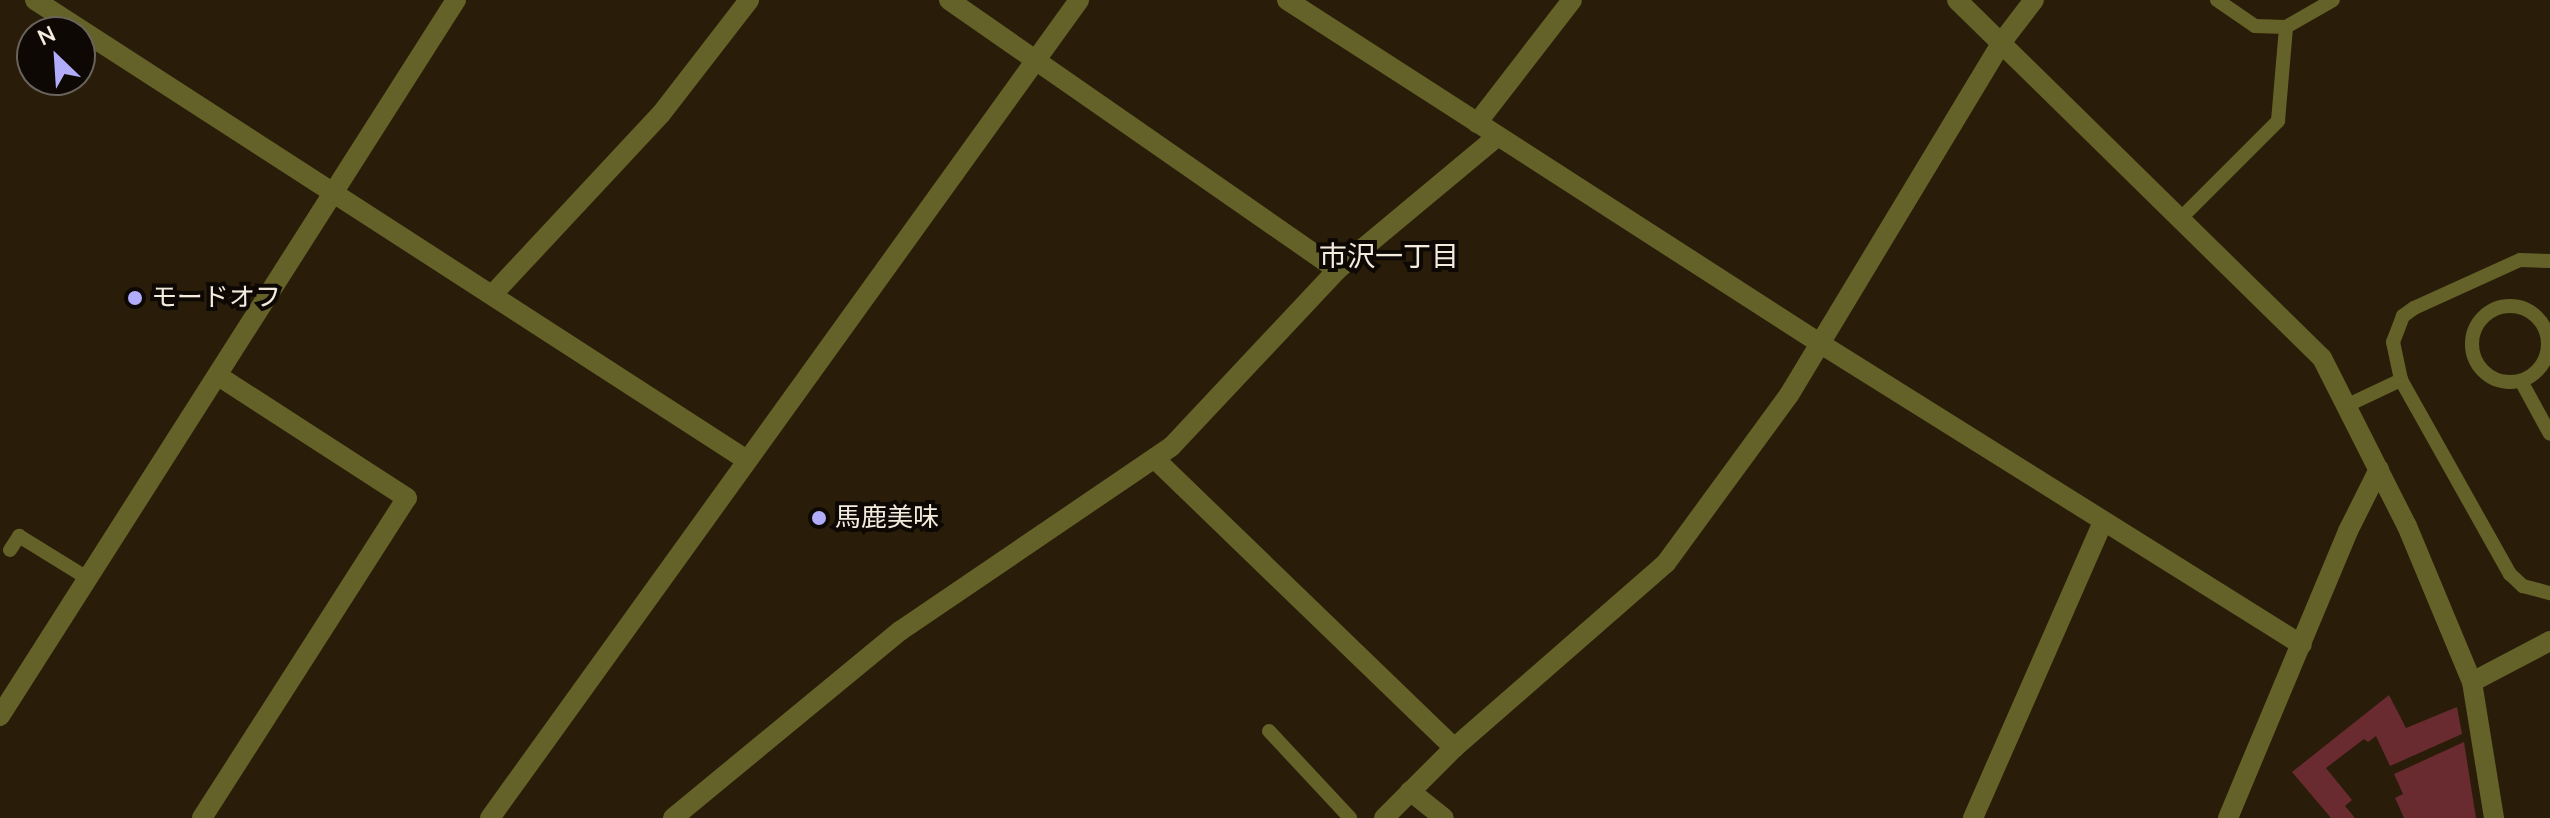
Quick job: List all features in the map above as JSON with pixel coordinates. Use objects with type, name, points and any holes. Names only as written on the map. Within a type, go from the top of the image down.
[{"type":"street","points":[[0,716],[220,377],[456,0]]},
{"type":"street","points":[[493,294],[661,114],[749,0]]},
{"type":"street","points":[[949,0],[1337,270]]},
{"type":"street","points":[[490,818],[745,459],[1079,0]]},
{"type":"street","points":[[1287,0],[1821,344],[2302,645]]},
{"type":"street","points":[[1477,123],[1572,0]]},
{"type":"street","points":[[1957,0],[2322,358],[2379,469],[2472,682],[2494,818]]},
{"type":"street","points":[[1384,818],[1454,748],[1666,563],[1821,344],[2001,43],[2034,0]]},
{"type":"street","points":[[43,2],[745,459]]},
{"type":"street","points":[[673,818],[900,631],[1155,459],[1337,270],[1498,136]]},
{"type":"street","points":[[202,818],[407,498],[220,377]]},
{"type":"street","points":[[1155,459],[1454,748]]},
{"type":"street","points":[[2228,818],[2379,469]]},
{"type":"street","points":[[1973,818],[2103,522]]},
{"type":"street","points":[[2472,682],[2550,641]]},
{"type":"street","points":[[1410,791],[1444,818]]},
{"type":"lane","points":[[2217,0],[2255,26],[2286,27],[2333,0]]},
{"type":"lane","points":[[2180,219],[2278,121],[2286,27]]},
{"type":"lane","points":[[2550,261],[2520,260],[2403,316],[2393,342],[2401,380],[2510,574],[2523,586],[2550,593]]},
{"type":"lane","points":[[2512,306],[2528,310],[2547,331],[2549,354],[2535,374],[2521,381],[2494,380],[2483,369],[2471,347],[2478,321],[2512,306]]},
{"type":"lane","points":[[2348,405],[2401,380]]},
{"type":"lane","points":[[2521,381],[2550,434]]},
{"type":"lane","points":[[10,550],[19,536],[87,578]]},
{"type":"lane","points":[[1269,731],[1350,818]]},
{"type":"shaded area","points":[[2389,695],[2406,728],[2457,707],[2462,734],[2390,766],[2376,736],[2368,742],[2364,739],[2326,768],[2352,800],[2345,806],[2355,818],[2331,818],[2292,772]]},
{"type":"shaded area","points":[[2464,742],[2476,818],[2404,818],[2395,798],[2403,794],[2394,774]]},
{"type":"place","name":"モードオフ","points":[[135,298]]},
{"type":"place","name":"馬鹿美味","points":[[819,518]]},
{"type":"district","name":"市沢一丁目","points":[[1389,257]]}]
